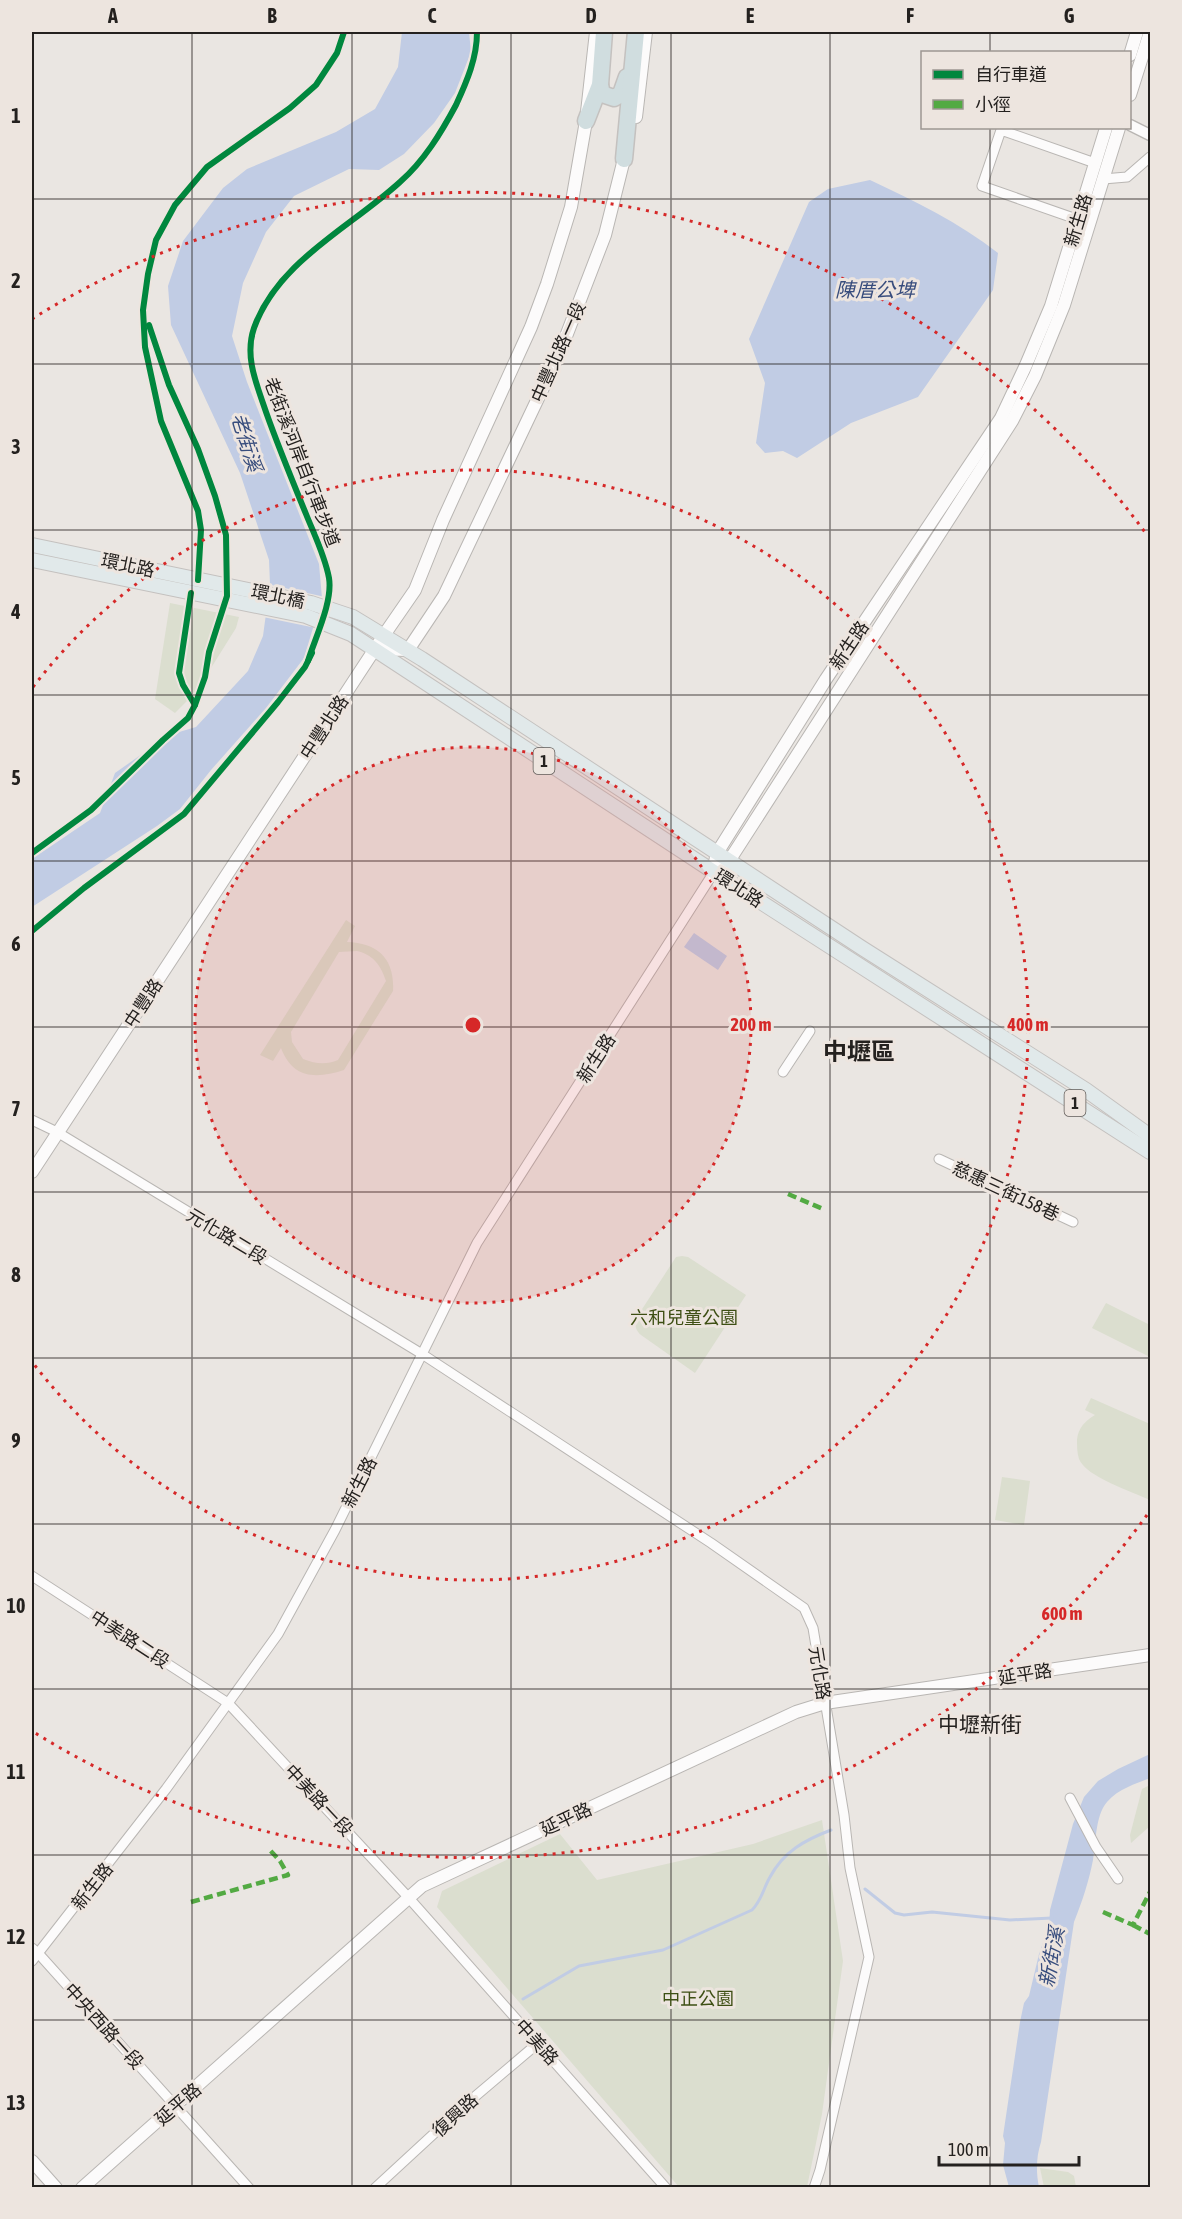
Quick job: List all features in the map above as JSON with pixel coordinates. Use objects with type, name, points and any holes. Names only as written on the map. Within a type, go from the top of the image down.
[{"type":"highway","points":[[604,32],[600,85],[602,94],[614,98],[621,94],[625,85],[636,32]]},
{"type":"highway","points":[[624,159],[636,32]]},
{"type":"highway","points":[[586,121],[600,85]]},
{"type":"main road","name":"中豐北路一段","points":[[374,649],[415,590],[443,520],[531,327],[571,207],[586,121],[596,32]]},
{"type":"main road","name":"中豐北路一段","points":[[408,650],[444,596],[560,352],[605,235],[636,117],[646,32]]},
{"type":"main road","points":[[1131,52],[1137,32]]},
{"type":"main road","points":[[1131,92],[1150,32]]},
{"type":"main road","name":"新生路","points":[[1084,221],[1095,163],[1106,129]]},
{"type":"main road","name":"新生路","points":[[714,872],[717,853],[826,679],[1001,418],[1026,365],[1103,179],[1119,129]]},
{"type":"main road","points":[[714,872],[729,861],[1012,421],[1035,376],[1064,305],[1084,221]]},
{"type":"main road","name":"環北路","points":[[32,545],[225,585]]},
{"type":"main road","name":"環北路","points":[[32,560],[224,600]]},
{"type":"main road","name":"環北橋","points":[[225,585],[331,608]]},
{"type":"main road","name":"環北橋","points":[[224,600],[306,616],[327,624]]},
{"type":"main road","name":"環北路","points":[[331,608],[352,617],[408,650],[862,948],[1086,1090],[1150,1136]]},
{"type":"main road","name":"環北路","points":[[327,624],[351,634],[714,872],[1150,1152]]},
{"type":"main road","points":[[374,649],[408,650]]},
{"type":"main road","name":"中豐北路","points":[[254,832],[374,649]]},
{"type":"main road","name":"中豐路","points":[[32,1172],[254,832]]},
{"type":"main road","name":"延平路","points":[[82,2187],[422,1886],[796,1712],[825,1703],[1150,1655]]},
{"type":"main road","points":[[32,2161],[56,2187]]},
{"type":"street","points":[[1131,126],[1150,135]]},
{"type":"street","points":[[1084,221],[982,186],[1001,130],[1095,163]]},
{"type":"street","points":[[1103,179],[1127,177],[1150,157]]},
{"type":"street","name":"新生路","points":[[32,1962],[35,1951],[166,1789],[278,1634],[297,1603],[477,1243],[714,872]]},
{"type":"street","points":[[853,961],[862,948]]},
{"type":"street","points":[[783,1072],[810,1031]]},
{"type":"street","points":[[999,1055],[1008,1041]]},
{"type":"street","name":"元化路二段","points":[[32,1120],[57,1132],[422,1354]]},
{"type":"street","name":"慈惠三街158巷","points":[[939,1159],[1073,1222]]},
{"type":"street","name":"元化路","points":[[422,1354],[711,1543],[804,1608],[813,1628],[844,1815],[850,1868],[869,1957],[820,2170],[814,2187]]},
{"type":"street","name":"中美路二段","points":[[32,1576],[228,1703]]},
{"type":"street","name":"中美路一段","points":[[228,1703],[408,1897]]},
{"type":"street","points":[[1070,1798],[1096,1847],[1118,1879]]},
{"type":"street","name":"中美路","points":[[408,1897],[666,2187]]},
{"type":"street","name":"中央西路一段","points":[[35,1951],[249,2187]]},
{"type":"street","name":"復興路","points":[[375,2187],[465,2105],[537,2044]]},
{"type":"green space","points":[[170,603],[239,617],[236,628],[196,692],[175,713],[155,699]]},
{"type":"green space","points":[[346,920],[355,926],[347,942],[368,946],[382,955],[391,970],[393,991],[344,1070],[324,1075],[306,1074],[292,1066],[281,1048],[273,1061],[260,1055]],"holes":[[[357,951],[368,955],[376,962],[386,981],[338,1060],[321,1063],[303,1059],[292,1042],[291,1032],[339,952]]]},
{"type":"green space","name":"六和兒童公園","points":[[676,1257],[688,1257],[746,1295],[695,1373],[641,1335],[635,1324],[635,1320]]},
{"type":"green space","points":[[1106,1303],[1150,1325],[1150,1357],[1092,1328]]},
{"type":"green space","points":[[1091,1398],[1150,1424],[1150,1500],[1100,1478],[1083,1466],[1077,1452],[1077,1442],[1080,1428],[1095,1415],[1085,1410]]},
{"type":"green space","points":[[1002,1477],[1030,1481],[1024,1525],[995,1520]]},
{"type":"green space","points":[[1150,1785],[1150,1826],[1131,1843],[1130,1835],[1142,1789]]},
{"type":"green space","name":"中正公園","points":[[822,1820],[843,1961],[822,2114],[807,2187],[679,2187],[437,1907],[442,1891],[560,1834],[597,1880],[753,1844]]},
{"type":"green space","points":[[1040,2168],[1068,2172],[1074,2176],[1076,2187],[1044,2187]]},
{"type":"water","name":"老街溪","points":[[402,32],[469,32],[471,52],[455,93],[434,123],[404,154],[379,170],[349,169],[294,196],[266,232],[243,283],[232,336],[247,382],[319,564],[322,598],[304,658],[266,708],[180,809],[32,907],[32,859],[100,813],[115,773],[169,735],[196,727],[248,671],[263,636],[270,584],[269,560],[240,473],[171,325],[168,286],[183,241],[223,188],[247,169],[336,132],[375,109],[398,67]]},
{"type":"water","name":"陳厝公埤","points":[[870,180],[952,222],[998,253],[993,290],[918,397],[851,423],[797,458],[783,451],[765,453],[756,443],[765,383],[749,339],[809,202],[828,189]]},
{"type":"water","points":[[694,933],[727,956],[718,970],[684,947]]},
{"type":"water","name":"新街溪","points":[[1150,1754],[1150,1778],[1116,1794],[1107,1802],[1100,1815],[1093,1860],[1074,1922],[1037,2159],[1039,2187],[1009,2187],[1003,2165],[1005,2143],[1003,2136],[1020,2022],[1049,1926],[1050,1910],[1073,1824],[1084,1797],[1098,1781]]},
{"type":"pier","points":[[267,584],[325,597],[316,628],[263,617]]},
{"type":"waterway","points":[[523,1999],[579,1966],[663,1950],[752,1910],[782,1860],[804,1842],[831,1830]]},
{"type":"waterway","points":[[865,1889],[895,1913],[904,1915],[932,1912],[1010,1920],[1052,1918]]},
{"type":"marked path","points":[[788,1194],[823,1209]]},
{"type":"marked path","points":[[191,1902],[288,1875],[280,1861],[269,1849]]},
{"type":"marked path","points":[[1103,1912],[1133,1925],[1150,1892]]},
{"type":"marked path","points":[[1133,1925],[1150,1934]]},
{"type":"cycle path","points":[[198,580],[201,530],[198,511],[161,421],[145,347],[143,310],[156,240],[175,205],[207,167],[290,108],[316,85],[337,53],[344,32]]},
{"type":"cycle path","name":"老街溪河岸自行車步道","points":[[308,661],[326,609],[330,588],[329,578],[322,553],[266,412],[251,360],[251,339],[265,304],[280,283],[317,247],[400,182],[424,156],[444,126],[464,87],[471,69],[477,32]]},
{"type":"cycle path","points":[[149,325],[169,385],[198,449],[226,535],[227,596],[195,705]]},
{"type":"cycle path","points":[[32,853],[91,810],[188,718],[195,705],[179,673],[191,593]]},
{"type":"cycle path","points":[[32,931],[84,888],[184,814],[278,702],[305,667],[312,653]]},
{"type":"district","name":"中壢區","points":[[859,1051]]},
{"type":"district","name":"中壢新街","points":[[980,1724]]}]
